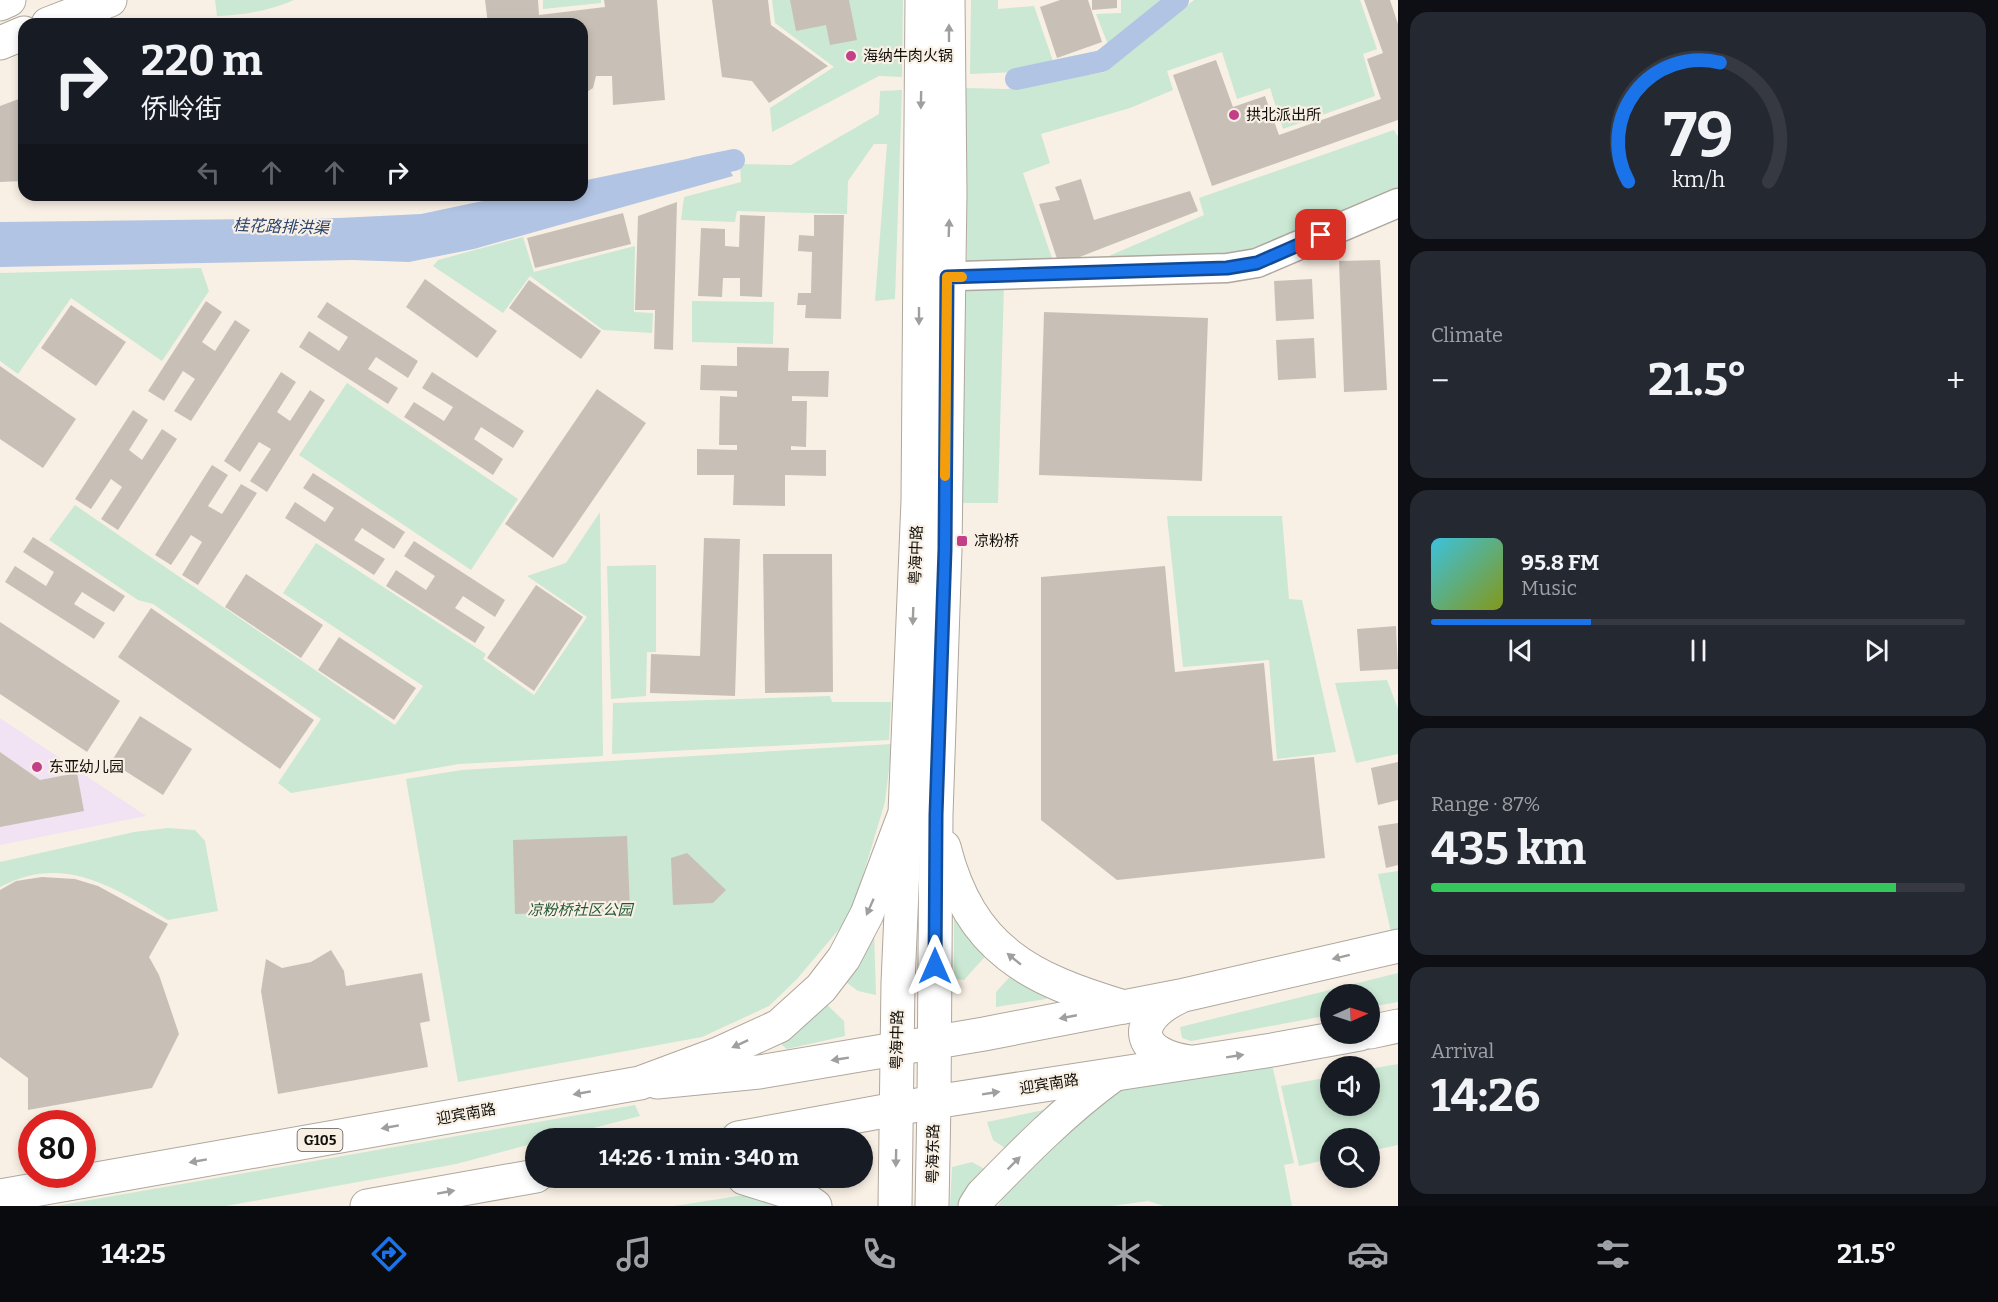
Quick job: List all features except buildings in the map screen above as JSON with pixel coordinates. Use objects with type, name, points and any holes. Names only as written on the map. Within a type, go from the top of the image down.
[{"type":"main road","points":[[0,4],[9,0]]},
{"type":"main road","points":[[64,18],[110,0]]},
{"type":"main road","name":"粤海中路","points":[[897,1109],[897,1049],[945,549],[922,0]]},
{"type":"main road","name":"粤海中路","points":[[933,277],[950,193],[948,0]]},
{"type":"main road","points":[[0,43],[18,36]]},
{"type":"main road","points":[[921,814],[976,921],[991,938],[1026,969],[1051,983],[1125,1007]]},
{"type":"main road","points":[[640,1083],[718,1054],[779,1026],[821,988],[844,958],[921,814]]},
{"type":"main road","name":"粤海中路","points":[[921,814],[934,1042],[934,1102]]},
{"type":"main road","name":"迎宾南路","points":[[0,1196],[640,1083],[759,1072],[897,1049],[1180,996],[1398,946]]},
{"type":"main road","points":[[1180,996],[1159,1007],[1149,1017],[1146,1028],[1147,1040],[1161,1056],[1191,1062]]},
{"type":"main road","points":[[1380,1030],[1398,1026]]},
{"type":"main road","name":"迎宾南路","points":[[793,1128],[934,1102],[1320,1041]]},
{"type":"main road","points":[[975,1206],[982,1195],[1060,1117],[1115,1074]]},
{"type":"main road","name":"粤海东路","points":[[933,1206],[934,1102]]},
{"type":"main road","points":[[895,1206],[897,1109]]},
{"type":"main road","points":[[367,1206],[525,1178]]},
{"type":"main road","points":[[776,1188],[799,1195],[815,1206]]},
{"type":"street","points":[[933,277],[1227,268],[1257,263],[1398,203]]},
{"type":"shaded area","name":"东亚幼儿园","points":[[0,718],[146,816],[0,845]]},
{"type":"green space","points":[[215,0],[294,0],[256,12],[217,16]]},
{"type":"green space","points":[[543,0],[601,0],[601,3],[543,9]]},
{"type":"green space","points":[[772,0],[903,0],[902,77],[879,76],[772,132],[770,108],[834,67],[775,23]]},
{"type":"green space","points":[[971,0],[998,0],[998,9],[1034,6],[1053,61],[1017,72],[970,74]]},
{"type":"green space","points":[[1121,0],[1167,0],[1109,47],[1096,14],[1121,13]]},
{"type":"green space","points":[[1194,0],[1360,0],[1377,49],[1363,54],[1375,96],[1283,129],[1270,88],[1237,99],[1222,52],[1167,71],[1173,90],[1130,108],[1041,134],[1050,163],[1023,173],[1054,264],[967,267],[966,88],[1007,89],[1105,72]]},
{"type":"green space","points":[[902,90],[895,299],[875,301],[887,144],[874,144],[848,181],[847,214],[737,211],[735,222],[681,220],[684,197],[741,182],[740,164],[791,165],[879,114],[880,91]]},
{"type":"green space","points":[[1394,130],[1398,137],[1398,193],[1225,260],[1095,262],[1204,215],[1199,198]]},
{"type":"green space","points":[[523,237],[534,272],[635,246],[634,312],[653,313],[652,333],[603,330],[530,276],[503,313],[433,266],[438,260]]},
{"type":"green space","points":[[201,268],[209,291],[162,361],[71,298],[18,374],[0,361],[0,273]]},
{"type":"green space","points":[[965,283],[1004,284],[998,503],[962,503]]},
{"type":"green space","points":[[692,301],[774,302],[773,344],[692,342]]},
{"type":"green space","points":[[347,383],[518,499],[471,570],[299,455]]},
{"type":"green space","points":[[75,505],[395,725],[423,686],[283,593],[316,543],[486,654],[483,659],[534,695],[587,617],[527,576],[566,563],[600,512],[603,756],[459,764],[291,793],[278,783],[321,719],[153,604],[138,600],[49,540]]},
{"type":"green space","points":[[1167,516],[1282,516],[1289,599],[1302,600],[1336,752],[1277,759],[1269,660],[1183,667]]},
{"type":"green space","points":[[656,565],[656,652],[647,652],[646,696],[611,699],[607,566]]},
{"type":"green space","points":[[1387,680],[1398,709],[1398,754],[1356,763],[1335,683]]},
{"type":"green space","points":[[830,696],[832,702],[891,702],[889,740],[612,754],[613,703]]},
{"type":"green space","name":"凉粉桥社区公园","points":[[892,744],[885,802],[851,915],[797,979],[769,1006],[702,1037],[458,1082],[406,779],[462,770]]},
{"type":"green space","points":[[168,828],[195,830],[205,841],[218,911],[168,920],[108,886],[67,874],[45,873],[23,877],[0,887],[0,862],[134,832]]},
{"type":"green space","points":[[1398,871],[1398,940],[1393,941],[1378,874]]},
{"type":"green space","points":[[954,919],[961,920],[990,951],[964,980],[954,979]]},
{"type":"green space","points":[[874,931],[876,995],[858,991],[842,979]]},
{"type":"green space","points":[[1015,971],[1051,992],[1046,999],[996,1007],[996,992]]},
{"type":"green space","points":[[1398,973],[1398,1002],[1380,1005],[1380,984],[1354,984]]},
{"type":"green space","points":[[1320,992],[1320,1017],[1191,1041],[1182,1038],[1180,1027]]},
{"type":"green space","points":[[823,1001],[844,1021],[845,1036],[787,1049],[782,1045],[782,1036]]},
{"type":"green space","points":[[1270,1055],[1294,1163],[1284,1165],[1292,1206],[1164,1206],[1148,1201],[1112,1206],[998,1206],[1025,1166],[1104,1092]]},
{"type":"green space","points":[[1398,1064],[1398,1145],[1380,1149],[1380,1128],[1320,1128],[1320,1161],[1299,1166],[1281,1086],[1320,1079],[1320,1116],[1380,1116],[1380,1067]]},
{"type":"green space","points":[[635,1105],[640,1116],[593,1128],[525,1128],[525,1146],[456,1164],[226,1206],[56,1206]]},
{"type":"green space","points":[[1053,1108],[1011,1152],[993,1140],[987,1122]]},
{"type":"green space","points":[[972,1162],[990,1172],[969,1206],[950,1206],[952,1167]]},
{"type":"green space","points":[[771,1191],[807,1206],[674,1206]]},
{"type":"water","points":[[720,152],[733,176],[474,249],[409,262],[352,260],[0,267],[0,222],[339,218],[421,214],[483,201],[588,201],[588,180]]},
{"type":"waterway","points":[[1016,79],[1102,61],[1178,0]]},
{"type":"waterway","name":"桂花路排洪渠","points":[[695,168],[734,160]]},
{"type":"slow traffic","points":[[945,476],[947,277],[962,277]]},
{"type":"place","name":"海纳牛肉火锅","points":[[851,56]]},
{"type":"place","name":"拱北派出所","points":[[1234,115]]},
{"type":"place","name":"凉粉桥","points":[[962,541]]},
{"type":"place","name":"东亚幼儿园","points":[[37,767]]},
{"type":"route","points":[[935,966],[936,815],[945,549],[947,277],[1227,268],[1257,263],[1321,235]]}]
